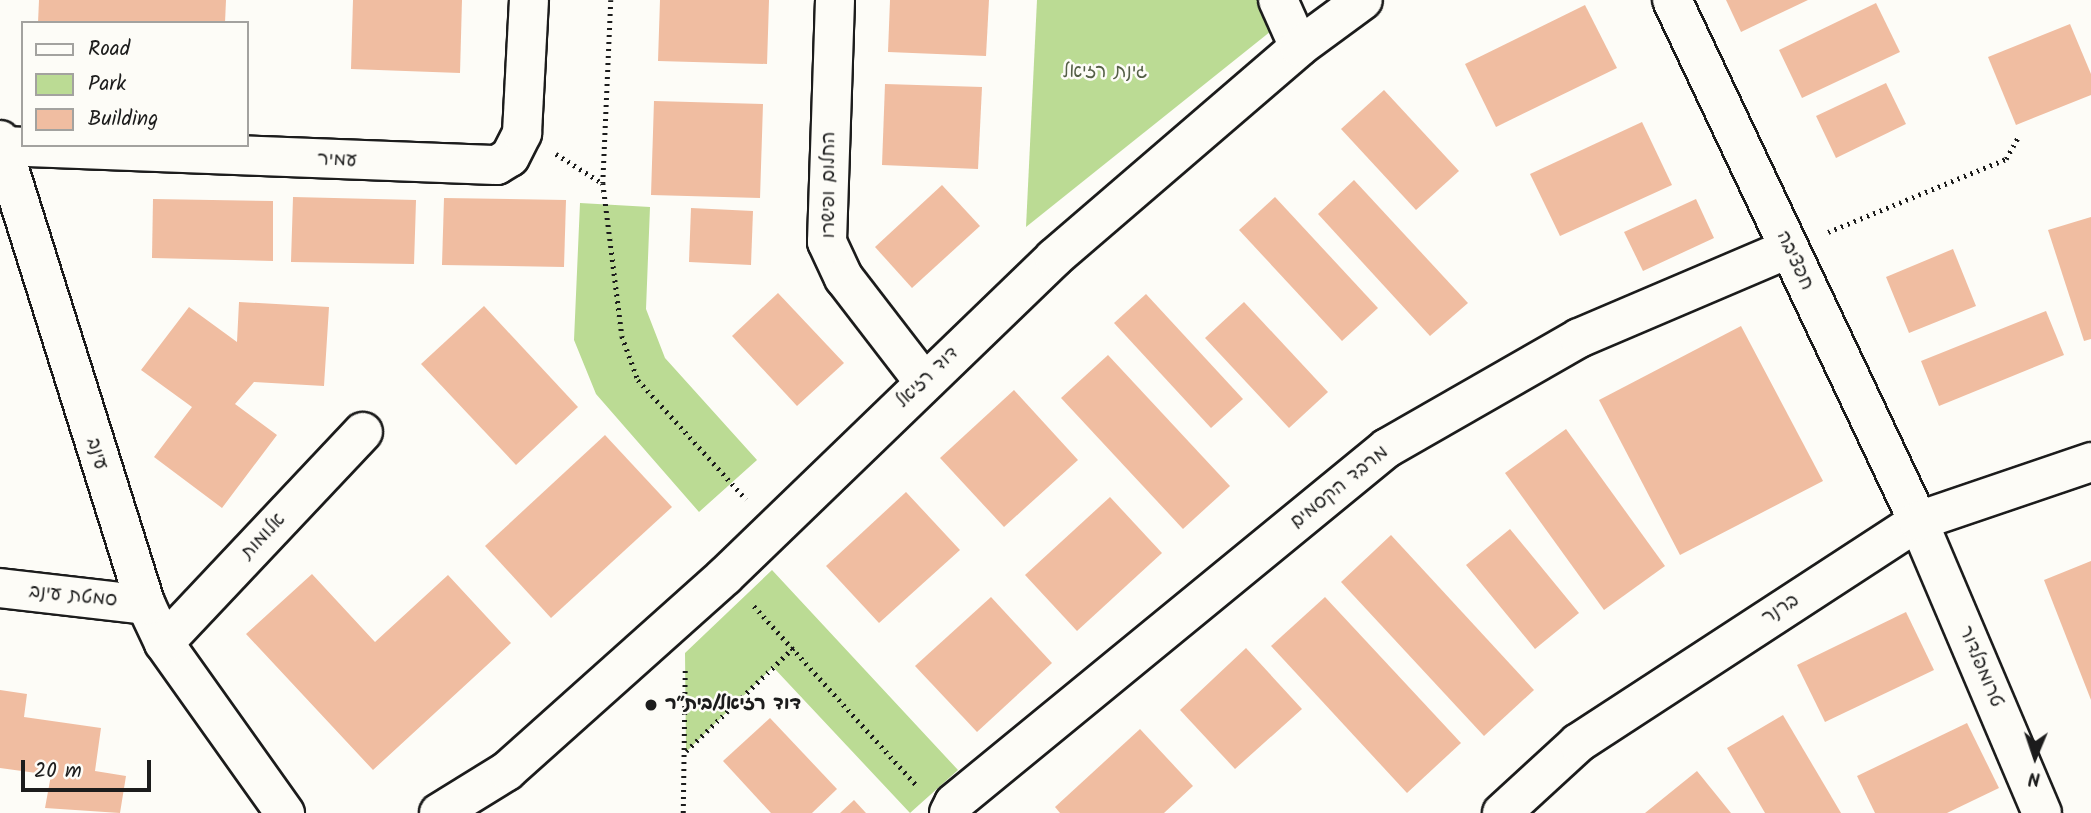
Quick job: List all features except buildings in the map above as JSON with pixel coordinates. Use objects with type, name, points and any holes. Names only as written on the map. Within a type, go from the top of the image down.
[{"type":"street","points":[[522,133],[528,0]]},
{"type":"street","name":"החלום ופישרו","points":[[835,0],[827,242],[844,278],[924,382]]},
{"type":"street","points":[[1278,0],[1299,47]]},
{"type":"street","name":"דוד רזיאל","points":[[439,813],[507,771],[725,576],[1054,258],[1299,47],[1363,0]]},
{"type":"street","name":"חפציבה","points":[[1672,0],[1917,521]]},
{"type":"street","name":"עמיר","points":[[91,147],[497,165],[510,157],[522,133]]},
{"type":"street","name":"עמיר","points":[[1,143],[21,144]]},
{"type":"street","name":"עינב","points":[[1,143],[146,605],[164,643],[235,748],[285,813]]},
{"type":"street","name":"מרבד הקסמים","points":[[936,803],[954,803],[1387,448],[1579,338],[1788,248]]},
{"type":"street","name":"אלומות","points":[[164,643],[363,432]]},
{"type":"street","name":"ברנר","points":[[1502,813],[1578,743],[1917,521],[2091,462]]},
{"type":"street","name":"טרומפלדור","points":[[1917,521],[2042,813]]},
{"type":"street","name":"סמטת עינב","points":[[0,588],[146,605]]},
{"type":"street","name":"עינב","points":[[235,748],[258,813]]},
{"type":"street","name":"דוד רזיאל","points":[[480,813],[507,771]]},
{"type":"path","points":[[611,0],[603,183],[622,336],[638,380],[772,529]]},
{"type":"path","points":[[522,133],[603,183]]},
{"type":"path","points":[[1788,248],[2006,159],[2018,137]]},
{"type":"path","points":[[725,576],[936,803]]},
{"type":"path","points":[[686,752],[793,648]]},
{"type":"path","points":[[683,813],[686,752],[685,653]]},
{"type":"green space","name":"גינת רזיאל","points":[[1037,0],[1271,0],[1281,23],[1026,227]]},
{"type":"green space","points":[[580,203],[650,207],[646,309],[665,358],[757,460],[699,512],[596,394],[574,340]]},
{"type":"green space","points":[[772,570],[958,770],[910,813],[773,667],[686,752],[685,653]]},
{"type":"place","name":"דוד רזיאל/בית״ר","points":[[651,705]]}]
